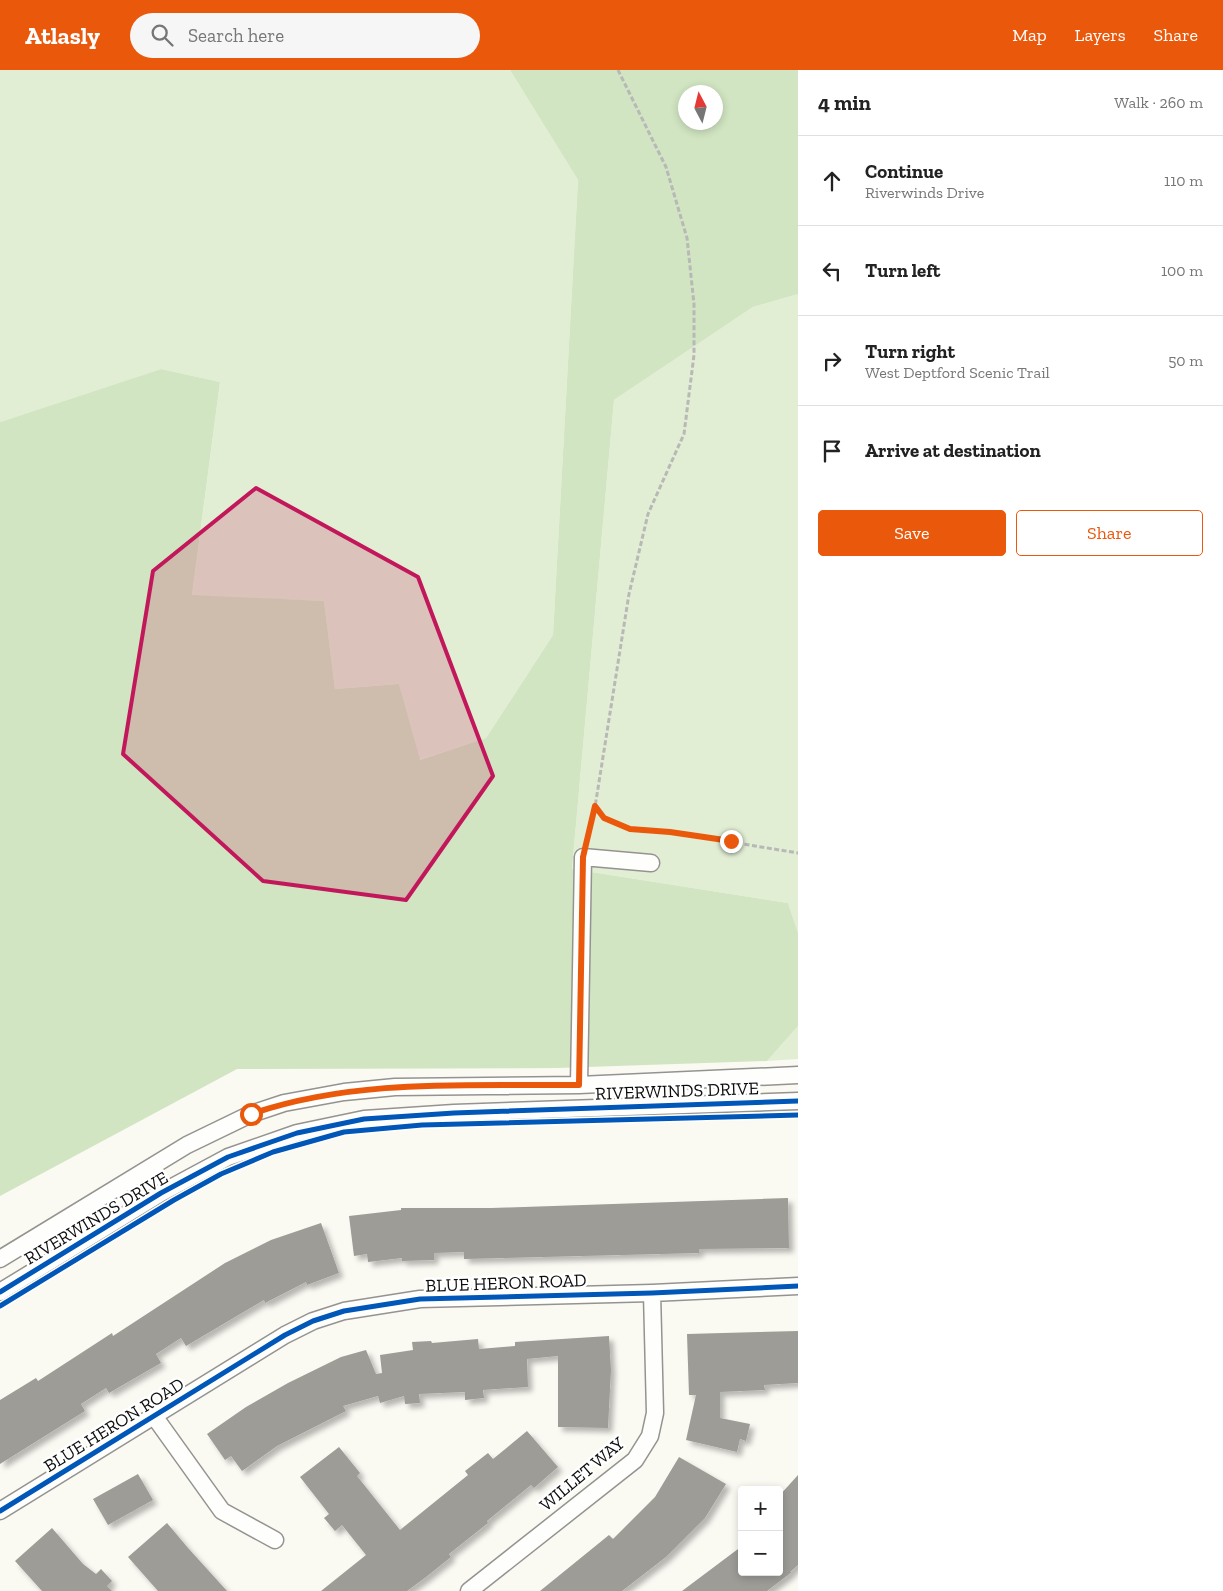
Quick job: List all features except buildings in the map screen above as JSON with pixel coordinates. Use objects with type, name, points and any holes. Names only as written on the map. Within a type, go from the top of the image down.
[{"type":"street","points":[[579,1085],[583,857],[651,863]]},
{"type":"street","name":"RIVERWINDS DRIVE","points":[[0,1259],[187,1145],[251,1114],[284,1103],[344,1092],[395,1087],[579,1085],[798,1075]]},
{"type":"street","name":"RIVERWINDS DRIVE","points":[[0,1292],[161,1193],[228,1157],[297,1133],[364,1118],[798,1101]]},
{"type":"street","name":"BLUE HERON ROAD","points":[[0,1512],[285,1335],[313,1321],[344,1311],[420,1299],[652,1293],[798,1286]]},
{"type":"street","name":"WILLET WAY","points":[[469,1591],[635,1460],[650,1436],[655,1412],[652,1293]]},
{"type":"street","points":[[154,1416],[222,1511],[275,1540]]},
{"type":"path","points":[[583,857],[595,806],[630,594],[648,514],[684,434],[694,355],[694,304],[687,238],[666,168],[618,70]]},
{"type":"path","points":[[595,806],[604,818],[630,829],[670,832],[798,852]]},
{"type":"highlighted area","points":[[256,488],[418,577],[493,776],[406,900],[263,881],[123,754],[153,571]]},
{"type":"green space","points":[[0,70],[510,70],[578,180],[553,635],[486,738],[419,760],[399,684],[335,689],[324,601],[192,596],[220,382],[161,369],[0,422]]},
{"type":"green space","points":[[510,70],[798,70],[798,294],[753,307],[614,400],[572,869],[788,903],[798,933],[798,1026],[767,1061],[557,1068],[237,1069],[0,1196],[0,422],[161,369],[220,382],[192,595],[324,601],[335,689],[399,684],[420,760],[486,738],[553,635],[578,180]]},
{"type":"green space","points":[[798,294],[798,933],[788,903],[572,869],[614,400],[753,307]]},
{"type":"green space","points":[[798,1026],[798,1059],[767,1061]]},
{"type":"cycle path","points":[[0,1292],[161,1193],[228,1157],[297,1133],[364,1119],[454,1113],[798,1101]]},
{"type":"cycle path","points":[[0,1306],[174,1200],[221,1174],[273,1152],[344,1132],[422,1125],[798,1115]]},
{"type":"cycle path","points":[[0,1511],[285,1335],[313,1321],[344,1311],[420,1299],[652,1293],[798,1286]]},
{"type":"route","points":[[251,1114],[284,1103],[344,1092],[395,1087],[579,1085],[583,857],[595,806],[604,818],[630,829],[670,832],[731,841]]}]
